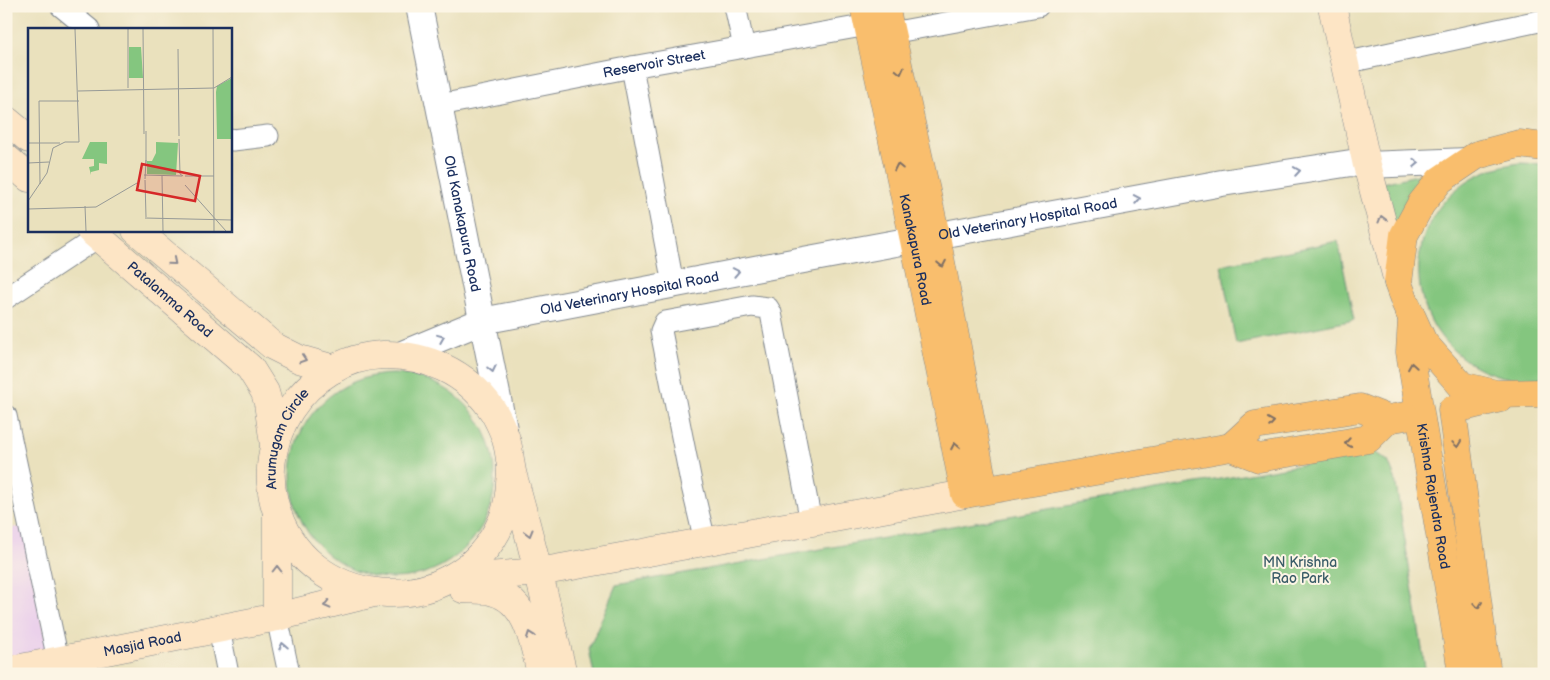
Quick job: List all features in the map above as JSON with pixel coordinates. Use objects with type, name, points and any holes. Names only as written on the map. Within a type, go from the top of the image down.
[{"type":"main road","points":[[1332,6],[1368,164],[1398,283],[1423,342],[1462,386],[1496,394],[1544,393]]},
{"type":"main road","name":"Kanakapura Road","points":[[877,18],[925,238],[975,492]]},
{"type":"main road","points":[[6,120],[28,138]]},
{"type":"main road","points":[[1398,283],[1404,235],[1421,204],[1440,180],[1476,156],[1519,144],[1544,147]]},
{"type":"main road","points":[[6,158],[28,177]]},
{"type":"main road","points":[[137,231],[273,346],[299,358],[334,369]]},
{"type":"main road","name":"Patalamma Road","points":[[94,233],[250,368],[265,392],[274,444]]},
{"type":"main road","name":"Krishna Rajendra Road","points":[[1412,318],[1410,352],[1462,674]]},
{"type":"main road","name":"Arumugam Circle","points":[[378,355],[400,355],[436,363],[467,381],[492,408],[507,442],[511,469],[509,496],[502,521],[489,544],[471,564],[449,579],[424,590],[407,593],[374,593],[348,587],[325,575],[304,558],[288,538],[277,514],[271,491],[270,467],[274,444],[283,421],[296,400],[313,382],[334,369],[356,360],[378,355]]},
{"type":"main road","points":[[449,579],[539,572],[1231,447],[1255,425],[1360,408],[1388,419],[1452,410],[1517,394]]},
{"type":"main road","name":"Krishna Rajendra Road","points":[[1452,410],[1487,674]]},
{"type":"main road","points":[[511,469],[539,572],[563,674]]},
{"type":"main road","points":[[277,514],[277,617]]},
{"type":"main road","points":[[424,590],[463,589],[494,592],[510,600],[520,612],[531,634],[540,674]]},
{"type":"main road","name":"Masjid Road","points":[[6,671],[60,667],[374,593]]},
{"type":"street","points":[[61,6],[88,28]]},
{"type":"street","name":"Old Kanakapura Road","points":[[420,6],[507,442]]},
{"type":"street","points":[[736,6],[744,47]]},
{"type":"street","name":"Reservoir Street","points":[[440,105],[744,47],[877,18],[1038,6]]},
{"type":"street","points":[[1344,63],[1544,20]]},
{"type":"street","points":[[632,67],[673,284]]},
{"type":"street","points":[[231,139],[268,136]]},
{"type":"street","name":"Old Veterinary Hospital Road","points":[[400,355],[482,321],[1222,183],[1351,163],[1468,162]]},
{"type":"street","points":[[6,298],[94,233]]},
{"type":"street","points":[[705,541],[690,482],[661,331],[665,322],[729,310],[758,306],[768,308],[771,313],[811,522]]},
{"type":"street","points":[[6,416],[60,667]]},
{"type":"street","points":[[277,617],[289,674]]},
{"type":"street","points":[[219,629],[228,674]]},
{"type":"shaded area","points":[[24,526],[49,658],[6,666],[6,529]]},
{"type":"green space","points":[[1520,163],[1544,164],[1544,378],[1536,379],[1520,379],[1496,375],[1481,369],[1457,354],[1439,333],[1426,310],[1420,284],[1419,258],[1425,233],[1438,209],[1458,188],[1479,174],[1495,168]]},
{"type":"green space","points":[[1434,171],[1393,232],[1378,184]]},
{"type":"green space","points":[[1338,241],[1354,320],[1236,344],[1221,265]]},
{"type":"green space","points":[[383,374],[403,374],[432,381],[458,397],[472,411],[488,437],[495,466],[495,486],[488,515],[472,541],[458,555],[432,571],[423,574],[403,578],[383,578],[354,571],[328,555],[314,541],[298,515],[295,506],[291,486],[291,466],[298,437],[314,411],[328,397],[354,381],[363,378]]},
{"type":"green space","name":"MN Krishna Rao Park","points":[[1374,452],[1388,461],[1395,478],[1426,674],[594,674],[589,649],[616,585]]}]
